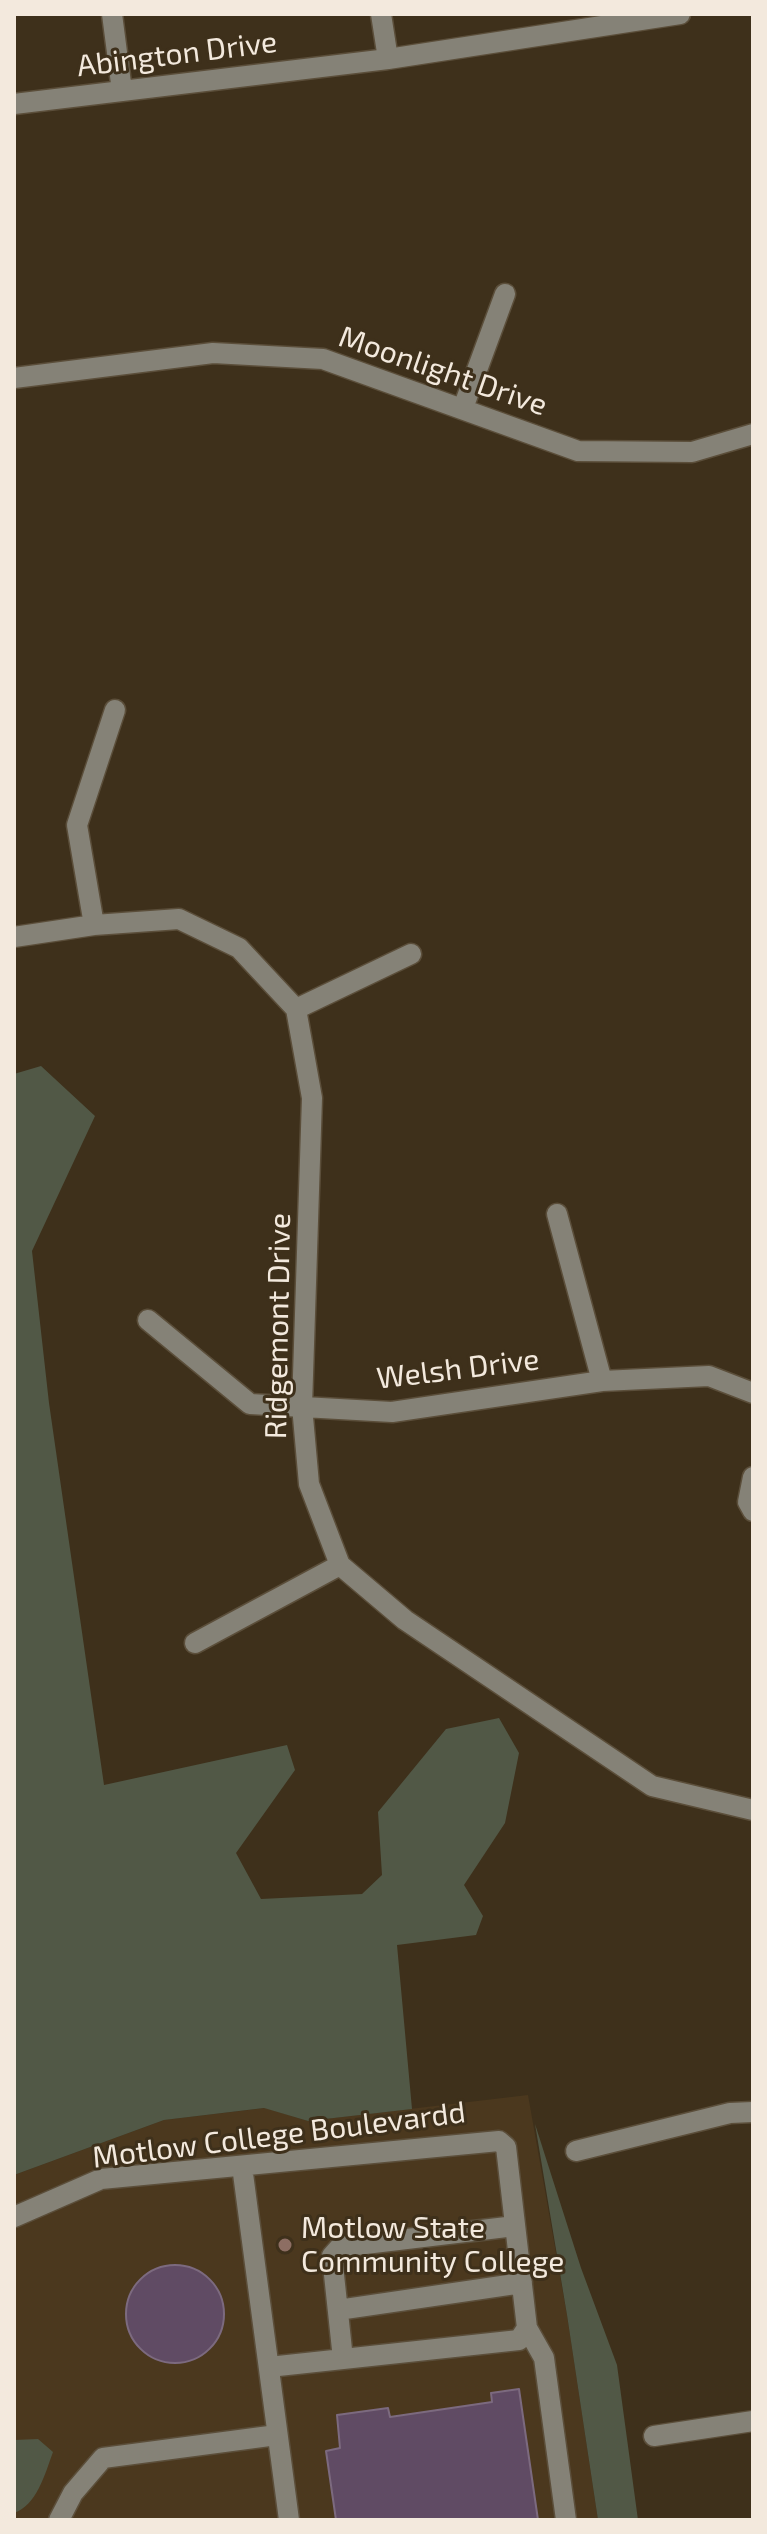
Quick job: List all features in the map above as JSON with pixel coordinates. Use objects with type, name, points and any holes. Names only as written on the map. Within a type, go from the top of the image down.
[{"type":"street","points":[[112,14],[122,91]]},
{"type":"street","points":[[381,14],[388,59]]},
{"type":"street","name":"Abington Drive","points":[[14,104],[388,59],[651,16],[680,14]]},
{"type":"street","points":[[463,408],[505,294]]},
{"type":"street","name":"Moonlight Drive","points":[[14,378],[213,353],[323,359],[578,451],[692,452],[753,434]]},
{"type":"street","points":[[94,925],[77,825],[115,710]]},
{"type":"street","points":[[14,937],[94,925],[179,919],[239,948],[296,1009],[411,954]]},
{"type":"street","name":"Ridgemont Drive","points":[[296,1009],[312,1098],[302,1406],[309,1484],[340,1565],[405,1620],[652,1786],[753,1810]]},
{"type":"street","points":[[557,1214],[602,1381]]},
{"type":"street","name":"Welsh Drive","points":[[148,1320],[250,1404],[392,1412],[602,1381],[709,1376],[753,1393]]},
{"type":"street","points":[[753,1477],[748,1502],[753,1511]]},
{"type":"street","points":[[195,1643],[340,1565]]},
{"type":"street","points":[[576,2151],[730,2113],[753,2112]]},
{"type":"street","name":"Motlow College Boulevardd","points":[[14,2217],[101,2179],[499,2141],[506,2147],[515,2226]]},
{"type":"street","points":[[242,2166],[289,2520]]},
{"type":"street","points":[[343,2359],[332,2256],[340,2247],[515,2226],[527,2328],[544,2358],[566,2520]]},
{"type":"street","points":[[338,2310],[522,2283]]},
{"type":"street","points":[[269,2367],[519,2340],[527,2328]]},
{"type":"street","points":[[654,2436],[753,2421]]},
{"type":"street","points":[[59,2520],[73,2493],[103,2458],[277,2435]]},
{"type":"shaded area","name":"Motlow State Community College","points":[[528,2095],[567,2315],[598,2520],[14,2520],[14,2175],[164,2120],[265,2108],[308,2121]]},
{"type":"green space","points":[[41,1066],[95,1116],[32,1251],[49,1403],[104,1785],[287,1745],[295,1770],[236,1853],[261,1899],[362,1894],[382,1875],[378,1812],[446,1729],[499,1718],[519,1753],[505,1823],[464,1885],[483,1916],[476,1935],[397,1945],[412,2109],[308,2121],[264,2108],[164,2120],[14,2175],[14,1074]]},
{"type":"green space","points":[[535,2124],[581,2268],[617,2365],[638,2520],[598,2520]]},
{"type":"green space","points":[[38,2439],[53,2452],[34,2496],[14,2513],[14,2440]]},
{"type":"building","points":[[175,2265],[194,2268],[210,2279],[221,2295],[224,2314],[221,2333],[210,2349],[194,2360],[175,2363],[156,2360],[140,2349],[129,2333],[126,2314],[129,2295],[140,2279],[156,2268]]},
{"type":"building","points":[[519,2389],[538,2520],[336,2520],[326,2451],[340,2448],[337,2415],[388,2408],[390,2417],[492,2402],[491,2393]]},
{"type":"place","name":"Motlow State Community College","points":[[285,2245]]}]
